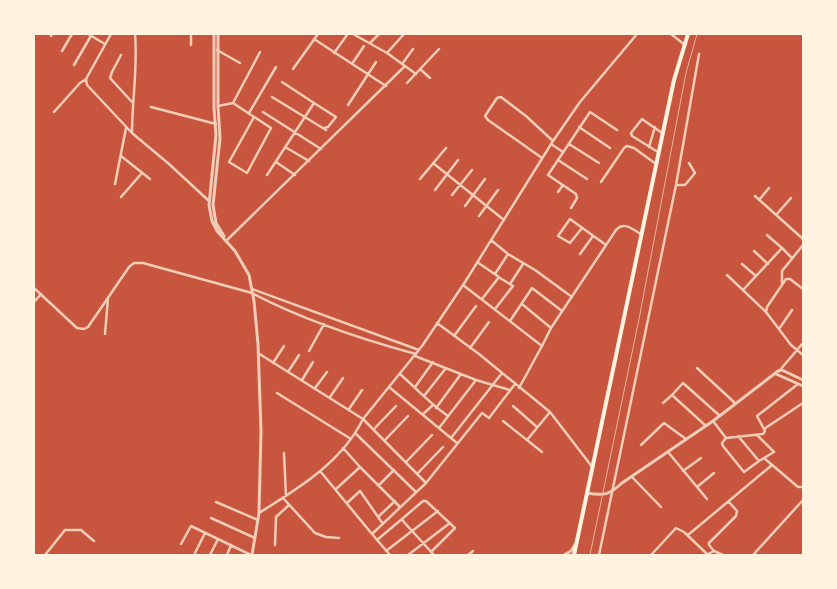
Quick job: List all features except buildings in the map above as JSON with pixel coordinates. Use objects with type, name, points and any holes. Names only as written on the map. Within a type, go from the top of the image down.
[{"type":"main road","points":[[574,555],[662,132],[674,80],[688,34]]},
{"type":"street","points":[[62,51],[72,34]]},
{"type":"street","points":[[74,65],[90,34],[105,44]]},
{"type":"street","points":[[54,112],[80,82],[86,79],[111,34]]},
{"type":"street","points":[[132,133],[132,102],[137,59],[135,34]]},
{"type":"street","points":[[190,45],[191,34]]},
{"type":"street","points":[[181,544],[191,526],[251,555],[259,512],[261,426],[258,353],[252,291],[249,275],[242,262],[217,231],[212,221],[211,201],[216,124],[214,34]]},
{"type":"street","points":[[211,201],[219,147],[216,112],[218,106],[218,34]]},
{"type":"street","points":[[293,69],[318,34]]},
{"type":"street","points":[[353,34],[387,53],[416,74]]},
{"type":"street","points":[[370,43],[379,34]]},
{"type":"street","points":[[387,53],[404,34]]},
{"type":"street","points":[[259,512],[286,496],[320,471],[336,457],[351,439],[364,419],[419,350],[463,285],[552,142],[580,102],[637,34]]},
{"type":"street","points":[[671,34],[685,45]]},
{"type":"street","points":[[334,53],[347,35]]},
{"type":"street","points":[[314,39],[386,86]]},
{"type":"street","points":[[352,64],[364,46]]},
{"type":"street","points":[[402,64],[413,49]]},
{"type":"street","points":[[407,83],[439,49]]},
{"type":"street","points":[[218,50],[240,63]]},
{"type":"street","points":[[233,103],[260,52]]},
{"type":"street","points":[[599,555],[676,186],[699,54]]},
{"type":"street","points":[[121,55],[110,78],[132,102]]},
{"type":"street","points":[[348,105],[376,62]]},
{"type":"street","points":[[249,114],[276,67]]},
{"type":"street","points":[[226,241],[406,67]]},
{"type":"street","points":[[420,69],[430,78]]},
{"type":"street","points":[[86,79],[87,85],[126,128],[211,201]]},
{"type":"street","points":[[272,97],[324,129],[336,117],[282,82]]},
{"type":"street","points":[[542,158],[485,116],[497,98],[501,98],[526,116],[563,152]]},
{"type":"street","points":[[218,106],[233,103],[271,128],[247,173],[229,162],[254,117]]},
{"type":"street","points":[[267,176],[314,103]]},
{"type":"street","points":[[150,106],[216,124]]},
{"type":"street","points":[[263,112],[322,149]]},
{"type":"street","points":[[571,208],[577,196],[548,174],[590,112],[617,130]]},
{"type":"street","points":[[658,152],[632,136],[631,133],[642,119],[662,132]]},
{"type":"street","points":[[579,127],[610,148]]},
{"type":"street","points":[[649,147],[655,127]]},
{"type":"street","points":[[115,184],[126,128]]},
{"type":"street","points":[[568,144],[599,163]]},
{"type":"street","points":[[601,182],[624,148],[628,146],[634,148],[656,164]]},
{"type":"street","points":[[285,147],[309,161]]},
{"type":"street","points":[[420,179],[446,148]]},
{"type":"street","points":[[121,156],[150,179]]},
{"type":"street","points":[[435,190],[458,160]]},
{"type":"street","points":[[558,160],[587,180]]},
{"type":"street","points":[[275,162],[295,175]]},
{"type":"street","points":[[433,163],[504,220]]},
{"type":"street","points":[[676,186],[685,186],[695,173],[689,163]]},
{"type":"street","points":[[452,195],[472,170]]},
{"type":"street","points":[[121,197],[142,173]]},
{"type":"street","points":[[465,206],[485,180]]},
{"type":"street","points":[[558,192],[563,185]]},
{"type":"street","points":[[759,200],[769,188]]},
{"type":"street","points":[[479,216],[498,190]]},
{"type":"street","points":[[755,196],[803,239]]},
{"type":"street","points":[[776,215],[791,198]]},
{"type":"street","points":[[582,228],[570,243],[558,236],[570,219],[606,245]]},
{"type":"street","points":[[519,388],[551,328],[620,225],[628,226],[641,234]]},
{"type":"street","points":[[767,235],[792,258]]},
{"type":"street","points":[[580,254],[593,236]]},
{"type":"street","points":[[491,240],[508,254],[535,270],[572,297]]},
{"type":"street","points":[[782,286],[782,271],[803,245]]},
{"type":"street","points":[[743,290],[782,248]]},
{"type":"street","points":[[754,251],[768,264]]},
{"type":"street","points":[[495,274],[508,254]]},
{"type":"street","points":[[34,288],[80,329],[84,329],[88,327],[129,267],[139,262],[252,291],[419,350]]},
{"type":"street","points":[[477,262],[514,286],[494,309]]},
{"type":"street","points":[[510,284],[523,264]]},
{"type":"street","points":[[742,264],[756,276]]},
{"type":"street","points":[[727,275],[766,312],[778,329],[803,355]]},
{"type":"street","points":[[482,300],[499,277]]},
{"type":"street","points":[[766,312],[767,307],[786,279],[790,279],[803,289]]},
{"type":"street","points":[[463,285],[542,346]]},
{"type":"street","points":[[510,321],[532,288],[562,311]]},
{"type":"street","points":[[252,291],[267,301],[324,324],[415,354],[476,380],[510,390]]},
{"type":"street","points":[[34,302],[41,294]]},
{"type":"street","points":[[105,334],[108,298]]},
{"type":"street","points":[[522,304],[551,328]]},
{"type":"street","points":[[454,336],[476,306]]},
{"type":"street","points":[[778,329],[792,310]]},
{"type":"street","points":[[470,348],[488,322]]},
{"type":"street","points":[[437,323],[550,412],[592,468]]},
{"type":"street","points":[[309,351],[324,324]]},
{"type":"street","points":[[587,493],[602,495],[612,492],[720,416],[777,372],[803,342]]},
{"type":"street","points":[[273,362],[284,346]]},
{"type":"street","points":[[258,353],[364,419],[426,483]]},
{"type":"street","points":[[288,372],[299,355]]},
{"type":"street","points":[[302,380],[313,362]]},
{"type":"street","points":[[415,386],[433,362]]},
{"type":"street","points":[[424,396],[447,368]]},
{"type":"street","points":[[697,368],[735,403]]},
{"type":"street","points":[[777,372],[782,370],[803,380]]},
{"type":"street","points":[[315,388],[327,372]]},
{"type":"street","points":[[777,372],[803,386]]},
{"type":"street","points":[[451,438],[502,373]]},
{"type":"street","points":[[400,374],[415,386],[436,408],[448,416]]},
{"type":"street","points":[[436,408],[461,374]]},
{"type":"street","points":[[330,397],[343,378]]},
{"type":"street","points":[[438,428],[476,380]]},
{"type":"street","points":[[663,403],[683,383],[720,416]]},
{"type":"street","points":[[372,534],[426,483],[482,413],[489,418],[515,384]]},
{"type":"street","points":[[757,435],[774,452],[744,472],[722,443],[726,438],[765,433],[757,416],[798,384]]},
{"type":"street","points":[[389,387],[457,443]]},
{"type":"street","points":[[349,409],[362,390]]},
{"type":"street","points":[[277,393],[351,439]]},
{"type":"street","points":[[672,394],[706,426]]},
{"type":"street","points":[[764,429],[803,403]]},
{"type":"street","points":[[423,415],[433,405]]},
{"type":"street","points":[[374,429],[396,406]]},
{"type":"street","points":[[513,406],[537,428]]},
{"type":"street","points":[[527,440],[550,412]]},
{"type":"street","points":[[385,440],[408,416]]},
{"type":"street","points":[[502,420],[542,452]]},
{"type":"street","points":[[713,421],[726,438]]},
{"type":"street","points":[[641,446],[664,423],[686,440]]},
{"type":"street","points":[[355,433],[416,492]]},
{"type":"street","points":[[406,462],[432,435]]},
{"type":"street","points":[[738,436],[759,461]]},
{"type":"street","points":[[417,474],[443,447]]},
{"type":"street","points":[[343,448],[400,507]]},
{"type":"street","points":[[668,452],[707,499]]},
{"type":"street","points":[[284,453],[286,496]]},
{"type":"street","points":[[683,471],[701,458]]},
{"type":"street","points":[[764,458],[798,487],[803,487]]},
{"type":"street","points":[[688,536],[772,465]]},
{"type":"street","points":[[335,489],[360,466]]},
{"type":"street","points":[[379,485],[394,470]]},
{"type":"street","points":[[320,471],[390,555]]},
{"type":"street","points":[[697,487],[714,473]]},
{"type":"street","points":[[632,477],[661,507]]},
{"type":"street","points":[[347,503],[360,491],[383,524]]},
{"type":"street","points":[[283,498],[315,533],[326,537],[339,538]]},
{"type":"street","points":[[753,555],[803,500]]},
{"type":"street","points":[[378,517],[395,501]]},
{"type":"street","points":[[377,540],[423,501],[426,501],[438,511],[455,528],[433,554],[402,519]]},
{"type":"street","points":[[216,502],[258,520]]},
{"type":"street","points":[[723,555],[714,551],[709,543],[737,513],[729,502]]},
{"type":"street","points":[[275,545],[276,518],[289,505]]},
{"type":"street","points":[[386,551],[438,511]]},
{"type":"street","points":[[212,518],[255,538]]},
{"type":"street","points":[[408,555],[450,523]]},
{"type":"street","points":[[651,555],[676,528],[680,529],[706,554],[714,551]]},
{"type":"street","points":[[45,555],[65,530],[81,530],[94,541]]},
{"type":"street","points":[[195,552],[205,533]]},
{"type":"street","points":[[210,555],[218,539]]},
{"type":"street","points":[[564,555],[577,542]]},
{"type":"street","points":[[227,555],[231,545]]},
{"type":"street","points":[[468,555],[473,551]]},
{"type":"railway","points":[[590,555],[639,319],[686,73],[697,34]]}]
